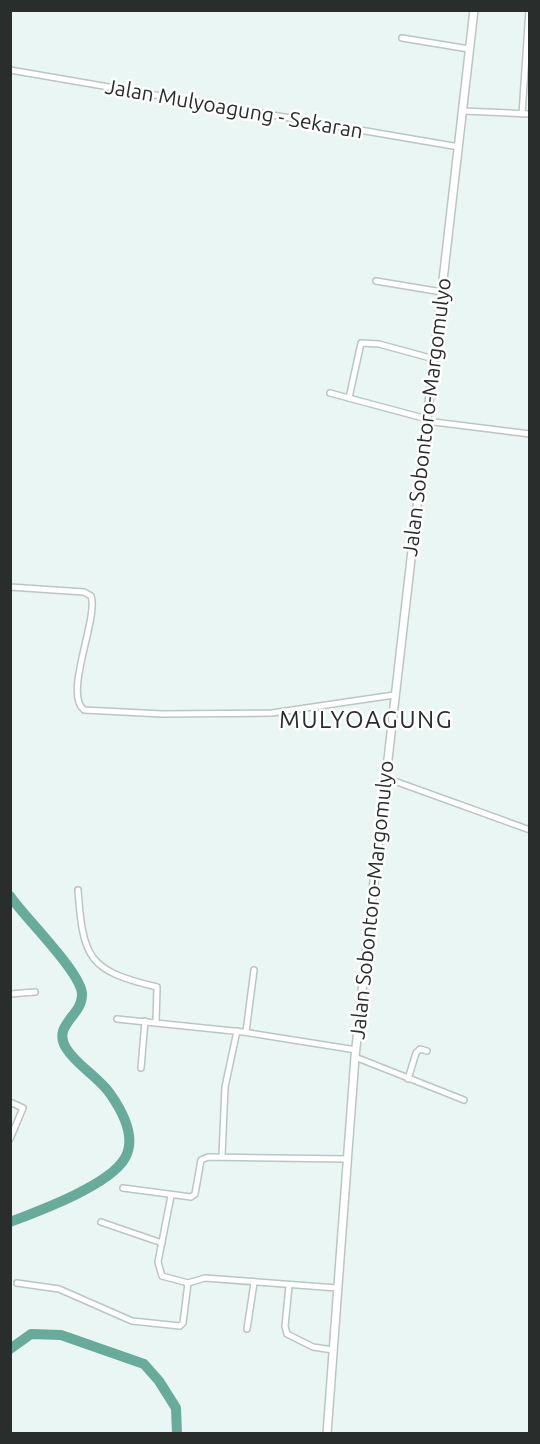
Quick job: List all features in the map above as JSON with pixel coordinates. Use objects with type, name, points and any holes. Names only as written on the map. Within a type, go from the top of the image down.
[{"type":"street","name":"Jalan Sobontoro-Margomulyo","points":[[327,1434],[356,1053],[394,695],[474,10]]},
{"type":"street","points":[[522,114],[529,10]]},
{"type":"street","points":[[402,38],[469,49]]},
{"type":"street","name":"Jalan Mulyoagung - Sekaran","points":[[10,70],[459,147]]},
{"type":"street","points":[[463,111],[530,114]]},
{"type":"street","points":[[376,281],[442,292]]},
{"type":"street","points":[[349,398],[361,343],[379,344],[435,359]]},
{"type":"street","points":[[330,393],[426,420],[530,434]]},
{"type":"street","points":[[10,587],[72,591],[91,596],[93,607],[80,670],[79,703],[84,710],[173,714],[272,713],[394,695]]},
{"type":"street","points":[[386,778],[530,830]]},
{"type":"street","points":[[78,890],[82,937],[86,947],[105,970],[127,980],[157,987],[156,1022]]},
{"type":"street","points":[[246,1032],[254,970]]},
{"type":"street","points":[[10,994],[35,992]]},
{"type":"street","points":[[117,1020],[246,1032],[356,1053],[408,1079],[464,1100]]},
{"type":"street","points":[[141,1068],[145,1022]]},
{"type":"street","points":[[222,1156],[225,1087],[237,1031]]},
{"type":"street","points":[[408,1079],[416,1053],[420,1049],[427,1051]]},
{"type":"street","points":[[10,1102],[23,1108],[10,1140]]},
{"type":"street","points":[[123,1188],[171,1196],[194,1196],[201,1160],[208,1157],[347,1159]]},
{"type":"street","points":[[171,1196],[159,1274],[188,1283],[205,1278],[337,1288]]},
{"type":"street","points":[[101,1222],[162,1243]]},
{"type":"street","points":[[17,1283],[59,1288],[132,1321],[180,1326],[183,1323],[188,1283]]},
{"type":"street","points":[[247,1329],[255,1283]]},
{"type":"street","points":[[289,1286],[285,1326],[287,1334],[313,1347],[333,1350]]},
{"type":"waterway","points":[[10,896],[63,960],[80,986],[81,1002],[65,1027],[63,1040],[71,1054],[115,1101],[129,1133],[125,1158],[105,1178],[73,1196],[10,1222]]},
{"type":"waterway","points":[[10,1349],[31,1334],[61,1335],[144,1364],[159,1381],[176,1408],[177,1434]]},
{"type":"district","name":"MULYOAGUNG","points":[[366,720]]}]
